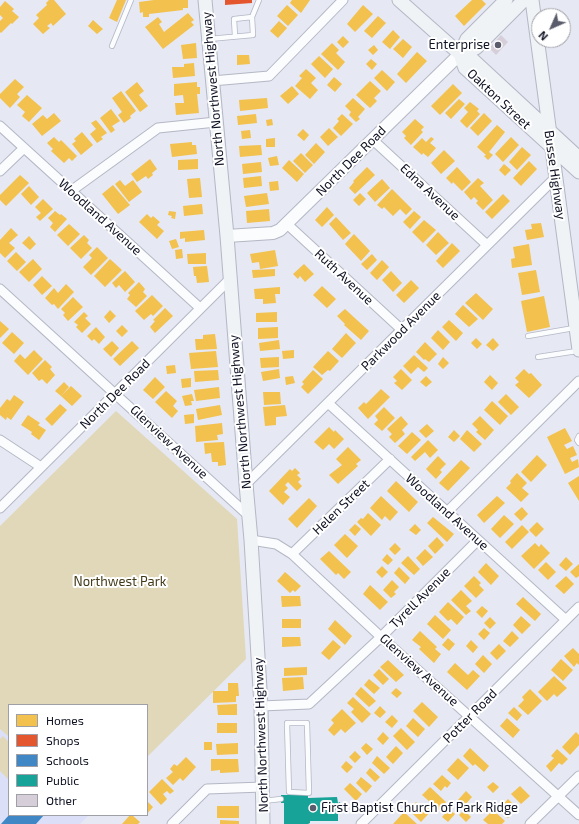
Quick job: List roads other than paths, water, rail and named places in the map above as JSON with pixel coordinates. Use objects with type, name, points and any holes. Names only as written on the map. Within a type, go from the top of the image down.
[{"type":"main road","name":"North Northwest Highway","points":[[205,0],[227,236],[251,540],[261,706],[263,824]]},
{"type":"main road","name":"Oakton Street","points":[[399,0],[460,54],[473,60],[579,158]]},
{"type":"main road","name":"North Dee Road","points":[[460,54],[467,39],[506,0]]},
{"type":"main road","name":"North Dee Road","points":[[460,54],[476,48],[524,0]]},
{"type":"main road","name":"Busse Highway","points":[[532,0],[548,130],[556,178],[579,351]]},
{"type":"main road","name":"Oakton Street","points":[[460,54],[465,68],[579,172]]},
{"type":"street","points":[[212,81],[269,76],[343,0]]},
{"type":"street","name":"North Dee Road","points":[[227,236],[273,233],[280,230],[460,54]]},
{"type":"street","points":[[70,191],[158,128],[216,122]]},
{"type":"street","name":"Woodland Avenue","points":[[0,126],[200,308]]},
{"type":"street","name":"Edna Avenue","points":[[373,140],[487,245]]},
{"type":"street","points":[[0,171],[24,148]]},
{"type":"street","name":"Parkwood Avenue","points":[[246,484],[556,178]]},
{"type":"street","name":"Ruth Avenue","points":[[287,224],[402,330]]},
{"type":"street","name":"North Dee Road","points":[[0,508],[230,279]]},
{"type":"street","name":"Glenview Avenue","points":[[0,289],[249,516]]},
{"type":"street","points":[[447,512],[579,381]]},
{"type":"street","name":"Woodland Avenue","points":[[328,404],[566,620]]},
{"type":"street","points":[[0,440],[41,467]]},
{"type":"street","name":"Helen Street","points":[[292,554],[390,460]]},
{"type":"street","name":"Glenview Avenue","points":[[251,540],[276,544],[292,554],[381,637],[579,816]]},
{"type":"street","name":"Tyrell Avenue","points":[[261,706],[309,704],[381,637],[478,540]]},
{"type":"street","name":"Potter Road","points":[[361,824],[579,607]]},
{"type":"street","points":[[530,824],[579,776]]},
{"type":"street","points":[[172,824],[207,789],[263,787]]},
{"type":"lane","points":[[112,46],[131,0]]},
{"type":"lane","points":[[208,39],[253,35],[252,18],[259,0]]},
{"type":"lane","points":[[235,36],[234,19],[252,18]]},
{"type":"lane","points":[[528,336],[576,328]]},
{"type":"lane","points":[[538,357],[579,351]]},
{"type":"lane","points":[[579,436],[577,440],[579,443]]},
{"type":"lane","points":[[287,723],[307,723],[309,793],[287,794],[287,723]]},
{"type":"lane","points":[[263,801],[281,799]]},
{"type":"place","name":"Enterprise","points":[[498,45]]},
{"type":"place","name":"First Baptist Church of Park Ridge","points":[[313,808]]},
{"type":"park label","name":"Northwest Park","points":[[120,582]]}]
